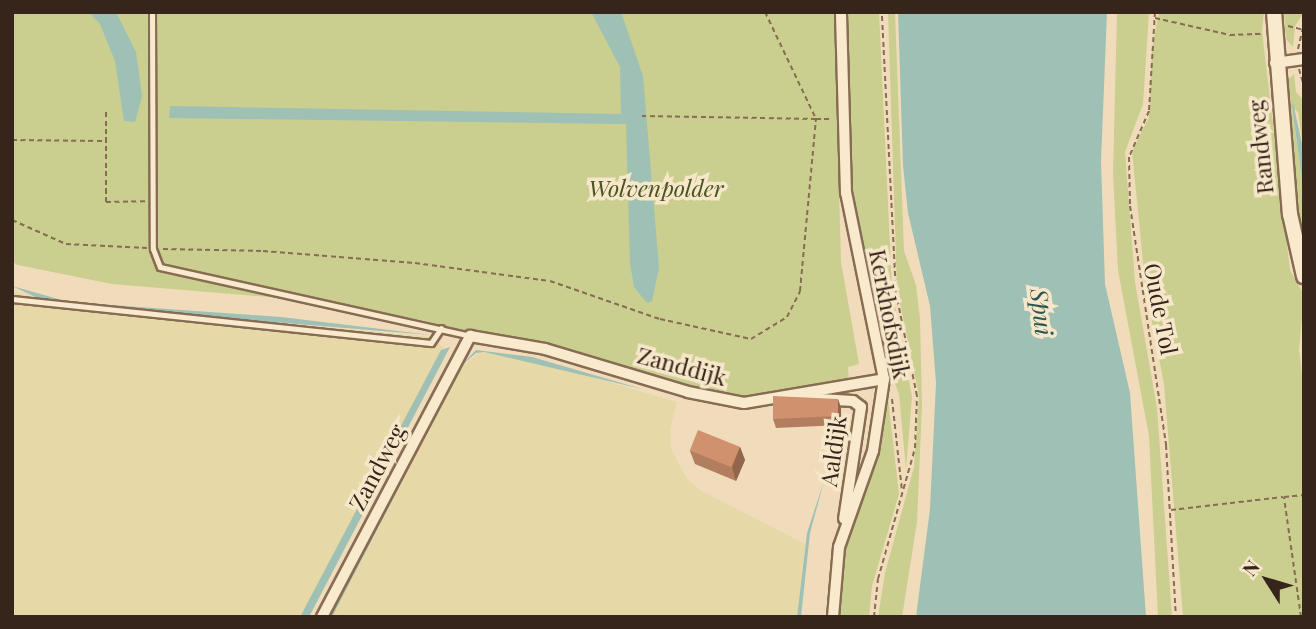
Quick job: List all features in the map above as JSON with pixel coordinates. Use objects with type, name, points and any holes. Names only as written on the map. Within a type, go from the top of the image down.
[{"type":"street","name":"Kerkhofsdijk","points":[[833,617],[839,547],[873,451],[884,379],[846,193],[841,12]]},
{"type":"street","name":"Randweg","points":[[1274,12],[1275,63],[1290,214],[1304,276]]},
{"type":"street","points":[[1275,63],[1304,59]]},
{"type":"street","name":"Zanddijk","points":[[470,336],[545,349],[714,399],[744,403],[772,396],[884,379]]},
{"type":"street","name":"Zandweg","points":[[322,617],[470,336]]},
{"type":"street","name":"Aaldijk","points":[[772,396],[843,400],[861,407],[839,547]]},
{"type":"lane","points":[[152,12],[153,249],[165,270],[470,336]]},
{"type":"lane","points":[[12,299],[431,343],[441,328]]},
{"type":"path","points":[[12,220],[66,244],[263,251],[415,263],[550,281],[660,319],[751,339],[787,317],[800,291],[816,119],[765,12]]},
{"type":"path","points":[[874,617],[878,579],[915,448],[917,396],[896,293],[882,12]]},
{"type":"path","name":"Oude Tol","points":[[1155,12],[1149,111],[1129,156],[1130,205],[1158,380],[1170,510],[1176,617]]},
{"type":"path","points":[[1154,18],[1230,36],[1262,34]]},
{"type":"path","points":[[106,113],[106,202],[154,202]]},
{"type":"path","points":[[642,116],[844,119]]},
{"type":"path","points":[[12,140],[106,141]]},
{"type":"path","points":[[884,379],[892,391],[902,492]]},
{"type":"path","points":[[1170,510],[1304,495]]},
{"type":"path","points":[[1284,497],[1301,617]]},
{"type":"shaded area","points":[[12,290],[46,302],[431,337],[444,348],[300,617],[12,617]]},
{"type":"shaded area","points":[[480,352],[525,358],[677,402],[670,429],[671,449],[687,479],[700,490],[805,544],[797,617],[332,617],[462,367]]},
{"type":"green space","name":"Wolvenpolder","points":[[12,12],[834,12],[841,262],[859,364],[848,367],[849,380],[747,398],[704,393],[426,321],[330,302],[112,284],[18,265],[12,262]]},
{"type":"green space","points":[[844,12],[879,12],[892,290],[912,397],[906,469],[899,394],[883,352],[889,350],[887,341],[881,341],[852,207]]},
{"type":"green space","points":[[888,12],[895,12],[904,251],[916,285],[920,319],[922,406],[917,522],[902,617],[878,617],[885,573],[914,467],[919,396],[897,288]]},
{"type":"green space","points":[[1117,12],[1149,12],[1143,104],[1125,152],[1135,282],[1157,408],[1172,617],[1158,617],[1149,436],[1118,270],[1113,174]]},
{"type":"green space","points":[[1159,12],[1264,12],[1262,31],[1290,270],[1304,295],[1299,350],[1304,390],[1304,617],[1183,617],[1164,384],[1146,291],[1132,151],[1149,117],[1152,48]]},
{"type":"green space","points":[[1284,12],[1304,12],[1295,26],[1293,47],[1286,39]]},
{"type":"green space","points":[[1294,74],[1296,92],[1304,101],[1304,153],[1298,112],[1292,107],[1304,194],[1304,256],[1284,84]]},
{"type":"green space","points":[[887,390],[899,494],[872,586],[869,617],[836,617],[841,556]]},
{"type":"water","points":[[89,12],[116,12],[136,52],[142,96],[135,122],[124,121],[115,61],[100,24]]},
{"type":"water","points":[[591,12],[621,12],[643,76],[659,268],[652,301],[647,303],[634,287],[630,263],[626,124],[169,118],[170,106],[621,114],[620,67]]},
{"type":"water","name":"Spui","points":[[898,12],[1107,12],[1101,161],[1105,284],[1130,393],[1146,617],[916,617],[930,509],[936,383],[930,306],[908,213],[903,166]]},
{"type":"water","points":[[1293,103],[1304,153],[1304,194],[1292,106]]},
{"type":"water","points":[[12,286],[69,302],[281,317],[431,335],[67,305],[46,302]]},
{"type":"water","points":[[450,347],[309,617],[300,617],[441,350]]},
{"type":"water","points":[[476,350],[532,357],[642,389],[484,352],[476,353],[461,366]]},
{"type":"water","points":[[453,382],[332,617],[328,617]]},
{"type":"water","points":[[824,481],[810,533],[801,617],[797,617],[807,533]]},
{"type":"building","points":[[773,396],[838,399],[838,416],[773,419]]},
{"type":"building","points":[[698,430],[740,447],[731,467],[690,450]]}]
